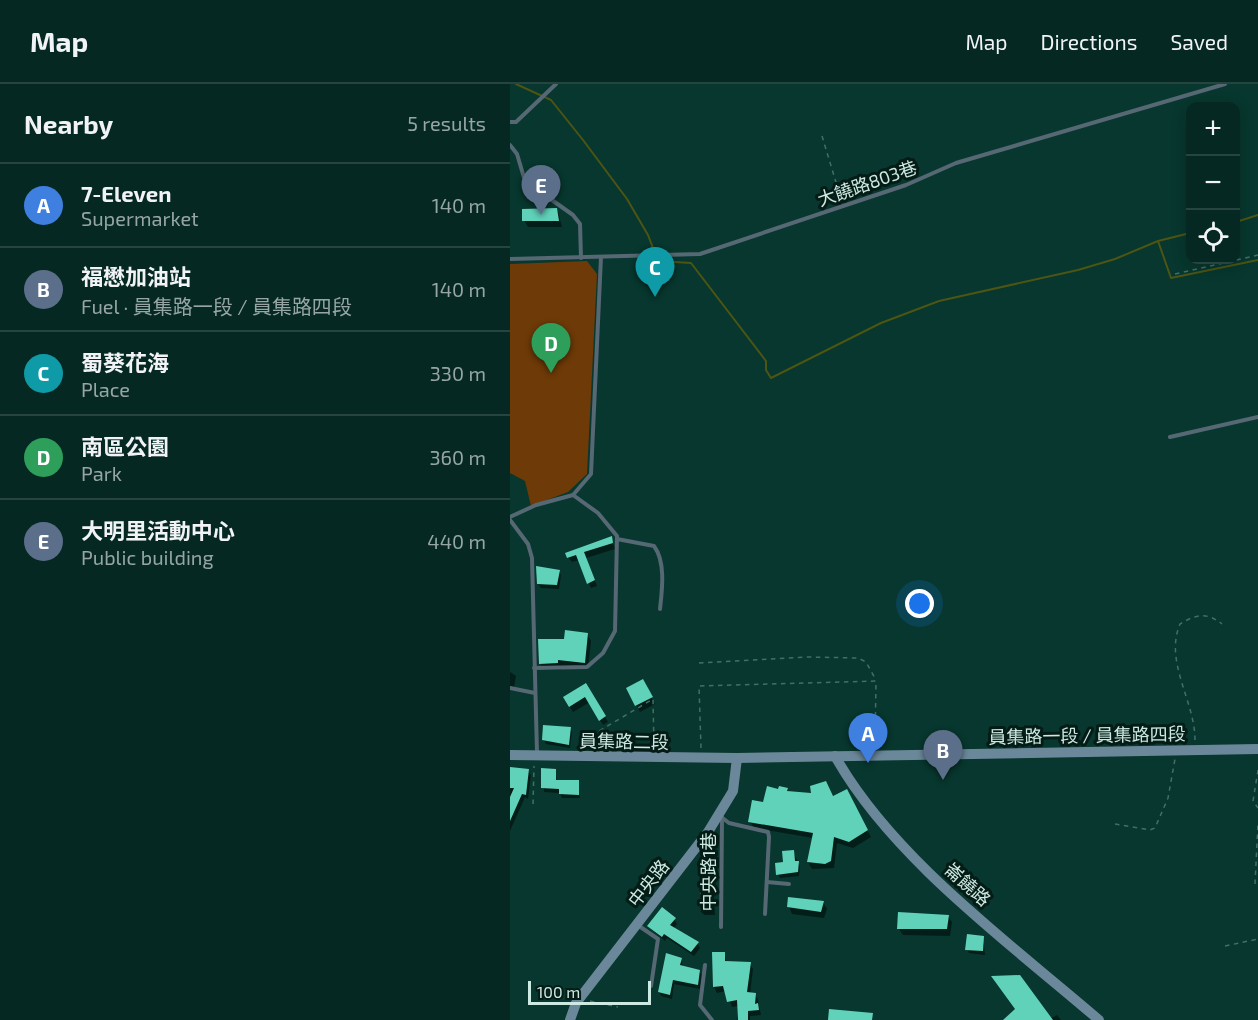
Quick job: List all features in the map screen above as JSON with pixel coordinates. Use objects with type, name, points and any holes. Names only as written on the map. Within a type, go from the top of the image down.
[{"type":"main road","name":"員集路一段 / 員集路四段","points":[[737,758],[1258,749]]},
{"type":"main road","name":"員集路二段","points":[[510,755],[737,758]]},
{"type":"main road","name":"崙饒路","points":[[835,756],[845,774],[900,845],[1099,1020]]},
{"type":"main road","name":"中央路","points":[[570,1020],[579,999],[721,816],[733,791],[737,758]]},
{"type":"lane","points":[[510,122],[516,122],[556,84]]},
{"type":"lane","name":"大饒路803巷","points":[[510,259],[700,254],[906,185],[956,164],[1226,84]]},
{"type":"lane","points":[[510,145],[517,154],[525,181],[573,215],[580,224],[581,258]]},
{"type":"lane","points":[[537,757],[532,558],[528,544],[510,519],[536,505],[573,495],[591,474],[601,257]]},
{"type":"lane","points":[[1170,437],[1258,417]]},
{"type":"lane","points":[[534,668],[587,667],[603,653],[615,631],[617,539],[614,529],[573,495]]},
{"type":"lane","points":[[617,539],[654,546],[658,551],[662,585],[660,609]]},
{"type":"lane","points":[[510,688],[535,693]]},
{"type":"lane","name":"中央路1巷","points":[[721,816],[729,823],[768,832],[765,914]]},
{"type":"lane","name":"中央路1巷","points":[[721,816],[721,927]]},
{"type":"lane","points":[[767,882],[789,884]]},
{"type":"lane","points":[[637,924],[658,939],[651,986]]},
{"type":"lane","points":[[705,965],[700,1005],[712,1020]]},
{"type":"path","points":[[822,136],[843,205]]},
{"type":"path","points":[[1174,274],[1258,255]]},
{"type":"path","points":[[1195,749],[1190,702],[1174,656],[1177,630],[1184,621],[1206,614],[1222,624]]},
{"type":"path","points":[[699,663],[806,657],[858,658],[870,667],[876,681],[875,755]]},
{"type":"path","points":[[701,758],[699,686],[876,681]]},
{"type":"path","points":[[584,740],[653,699],[654,758]]},
{"type":"path","points":[[1115,824],[1150,830],[1155,828],[1168,798],[1176,749]]},
{"type":"path","points":[[532,804],[537,757]]},
{"type":"path","points":[[1258,770],[1253,801],[1258,808]]},
{"type":"path","points":[[1255,884],[1258,823]]},
{"type":"path","points":[[1226,946],[1258,939]]},
{"type":"path","points":[[579,999],[618,1007]]},
{"type":"shaded area","points":[[587,261],[597,274],[587,474],[568,492],[531,506],[525,481],[510,473],[510,264]]},
{"type":"building","points":[[557,208],[559,221],[522,221],[522,209]]},
{"type":"building","points":[[612,536],[613,543],[584,552],[595,580],[587,584],[576,555],[567,558],[565,553]]},
{"type":"building","points":[[536,566],[560,570],[557,585],[537,584]]},
{"type":"building","points":[[565,630],[588,633],[585,663],[558,660],[558,663],[539,664],[538,639],[564,639]]},
{"type":"building","points":[[643,679],[653,697],[635,706],[626,688]]},
{"type":"building","points":[[586,683],[606,716],[599,721],[585,697],[569,707],[563,697]]},
{"type":"building","points":[[543,725],[571,727],[569,745],[542,740]]},
{"type":"building","points":[[510,767],[529,769],[526,795],[522,794],[510,821],[510,797],[514,788],[510,788]]},
{"type":"building","points":[[541,768],[556,769],[556,780],[579,780],[579,795],[559,794],[559,789],[541,788]]},
{"type":"building","points":[[826,781],[833,796],[847,789],[868,830],[849,842],[834,837],[831,861],[825,864],[807,862],[813,833],[748,822],[752,800],[763,802],[767,786],[778,789],[779,786],[788,788],[787,791],[811,793],[810,786]]},
{"type":"building","points":[[794,850],[795,861],[799,861],[798,872],[776,875],[775,863],[783,862],[782,851]]},
{"type":"building","points":[[701,875],[712,876],[713,911],[700,911]]},
{"type":"building","points":[[788,897],[824,901],[821,912],[787,907]]},
{"type":"building","points":[[662,907],[676,918],[670,925],[699,942],[691,952],[664,934],[662,937],[647,926]]},
{"type":"building","points":[[898,912],[949,915],[947,929],[897,929]]},
{"type":"building","points":[[967,934],[984,936],[983,951],[965,950]]},
{"type":"building","points":[[712,952],[725,952],[725,961],[751,962],[747,992],[756,993],[755,1004],[758,1003],[759,1010],[748,1011],[748,1020],[738,1020],[737,1000],[727,1002],[723,986],[713,987]]},
{"type":"building","points":[[666,953],[682,958],[680,965],[700,970],[698,985],[673,980],[670,995],[658,992]]},
{"type":"building","points":[[1020,975],[1053,1020],[1003,1020],[1015,1009],[991,976]]},
{"type":"building","points":[[829,1009],[873,1013],[872,1020],[828,1020]]},
{"type":"waterway","points":[[516,84],[551,100],[627,199],[648,235],[658,261],[691,263],[766,361],[766,370],[771,378],[881,323],[939,301],[1078,270],[1115,259],[1158,241],[1171,278],[1258,260]]},
{"type":"waterway","points":[[1240,221],[1258,215]]},
{"type":"waterway","points":[[1158,241],[1186,234]]},
{"type":"place","name":"大明里活動中心","points":[[541,215]]},
{"type":"place","name":"蜀葵花海","points":[[655,297]]},
{"type":"place","name":"南區公園","points":[[551,373]]},
{"type":"place","name":"7-Eleven","points":[[868,763]]},
{"type":"place","name":"福懋加油站","points":[[943,780]]}]
